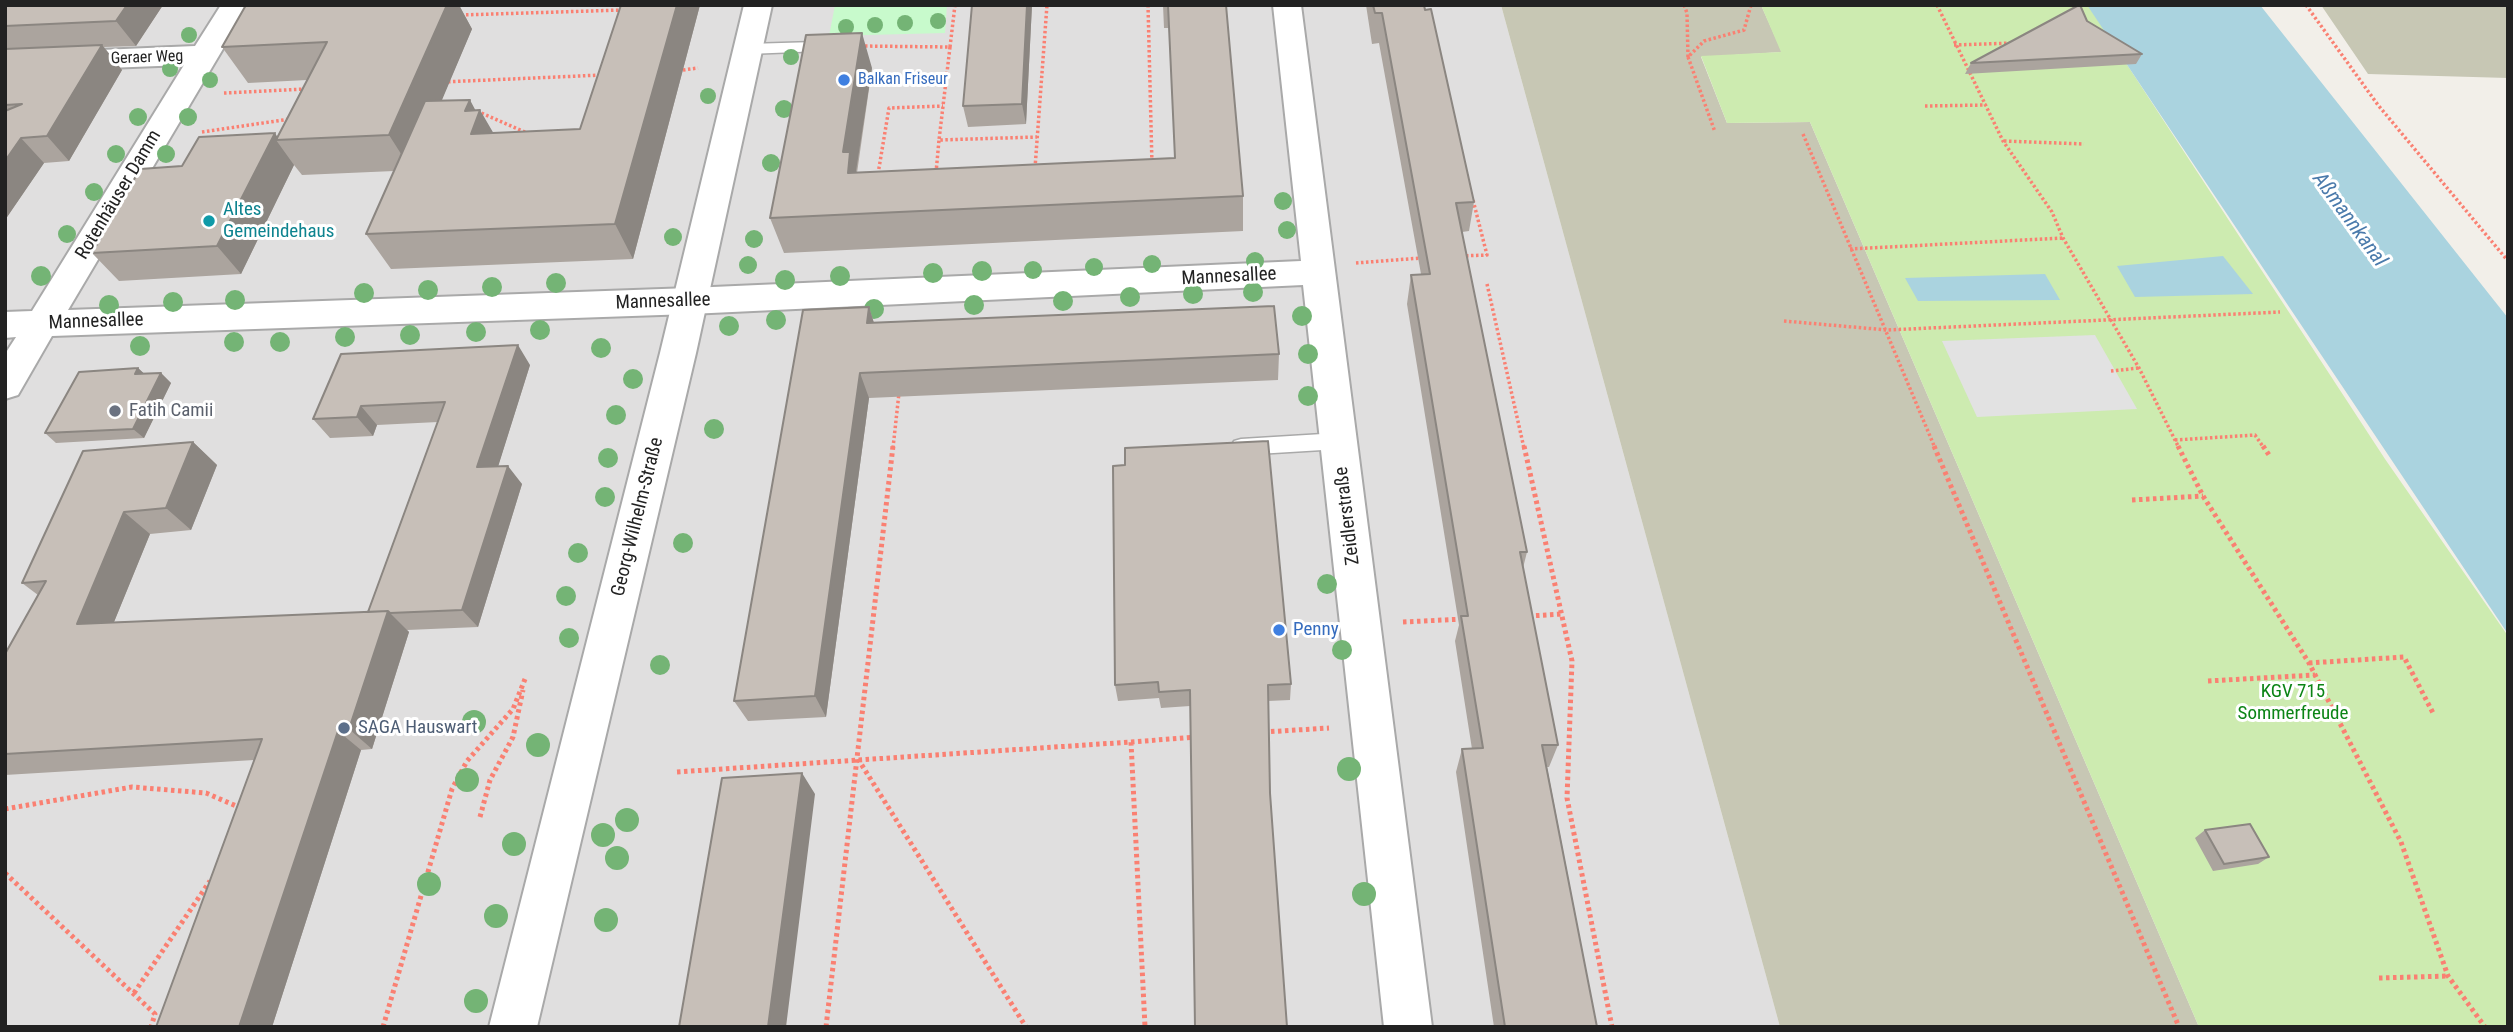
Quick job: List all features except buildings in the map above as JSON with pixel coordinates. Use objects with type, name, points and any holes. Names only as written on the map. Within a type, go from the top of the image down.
[{"type":"street","name":"Rotenhäuser Damm","points":[[5,385],[235,5]]},
{"type":"street","name":"Georg-Wilhelm-Straße","points":[[513,1027],[690,301],[758,5]]},
{"type":"street","name":"Zeidlerstraße","points":[[1287,5],[1408,1027]]},
{"type":"street","name":"Geraer Weg","points":[[5,63],[204,55]]},
{"type":"street","name":"Mannesallee","points":[[5,325],[690,301],[1320,272]]},
{"type":"lane","points":[[748,49],[815,47]]},
{"type":"lane","points":[[1219,448],[1339,441]]},
{"type":"path","points":[[935,183],[955,5]]},
{"type":"path","points":[[1034,179],[1047,5]]},
{"type":"path","points":[[1147,5],[1153,174]]},
{"type":"path","points":[[1684,5],[1687,13],[1688,57],[1715,132]]},
{"type":"path","points":[[1688,57],[1704,41],[1744,30],[1751,5]]},
{"type":"path","points":[[1937,5],[1954,45],[2003,141],[2052,212],[2063,238],[2139,369],[2203,496],[2315,674],[2401,842],[2448,976],[2485,1027]]},
{"type":"path","points":[[2306,5],[2378,105],[2508,261]]},
{"type":"path","points":[[456,15],[621,7],[628,15]]},
{"type":"path","points":[[1954,45],[2018,43]]},
{"type":"path","points":[[815,47],[950,47]]},
{"type":"path","points":[[683,70],[698,68]]},
{"type":"path","points":[[434,83],[612,74]]},
{"type":"path","points":[[180,96],[311,89]]},
{"type":"path","points":[[1925,106],[1986,105]]},
{"type":"path","points":[[876,186],[889,108],[943,106]]},
{"type":"path","points":[[468,107],[533,136],[525,142]]},
{"type":"path","points":[[153,140],[290,119]]},
{"type":"path","points":[[1803,134],[2179,1027]]},
{"type":"path","points":[[939,140],[1037,137]]},
{"type":"path","points":[[2003,141],[2084,144]]},
{"type":"path","points":[[1459,256],[1487,255],[1472,195]]},
{"type":"path","points":[[1850,249],[2063,238]]},
{"type":"path","points":[[1320,272],[1363,261],[1432,257]]},
{"type":"path","points":[[1487,284],[1572,661],[1567,798],[1612,1027]]},
{"type":"path","points":[[1784,321],[1887,330],[2280,312]]},
{"type":"path","points":[[2110,370],[2139,369]]},
{"type":"path","points":[[826,1027],[900,387]]},
{"type":"path","points":[[2175,440],[2255,435],[2269,455]]},
{"type":"path","points":[[2132,500],[2203,496]]},
{"type":"path","points":[[1522,616],[1563,614]]},
{"type":"path","points":[[1361,624],[1469,619]]},
{"type":"path","points":[[2309,663],[2404,657],[2434,713]]},
{"type":"path","points":[[2208,681],[2315,674]]},
{"type":"path","points":[[383,1027],[452,789],[467,761],[513,709],[525,679],[513,737],[490,780],[480,817]]},
{"type":"path","points":[[1252,733],[1372,725]]},
{"type":"path","points":[[677,772],[1198,737]]},
{"type":"path","points":[[1131,742],[1145,1027]]},
{"type":"path","points":[[858,758],[1027,1027]]},
{"type":"path","points":[[5,809],[131,787],[206,793],[246,810]]},
{"type":"path","points":[[134,993],[216,872]]},
{"type":"path","points":[[5,873],[155,1014],[151,1027]]},
{"type":"path","points":[[2379,978],[2448,976]]},
{"type":"shaded area","points":[[5,5],[1501,5],[1780,1027],[5,1027]]},
{"type":"shaded area","points":[[1501,5],[1761,5],[1782,52],[1701,57],[1727,123],[1810,122],[2199,1027],[1780,1027]]},
{"type":"shaded area","points":[[2321,5],[2508,5],[2508,78],[2368,74]]},
{"type":"shaded area","points":[[2095,335],[2137,409],[1977,417],[1942,341]]},
{"type":"green space","points":[[835,5],[947,5],[945,33],[829,36]]},
{"type":"green space","name":"KGV 715 Sommerfreude","points":[[1761,5],[2088,5],[2385,459],[2508,636],[2508,1027],[2199,1027],[1810,122],[1727,123],[1701,56],[1781,52]]},
{"type":"water","name":"Aßmannkanal","points":[[2087,5],[2260,5],[2508,318],[2508,634]]},
{"type":"water","points":[[2223,256],[2253,294],[2135,297],[2117,266]]},
{"type":"water","points":[[2045,274],[2060,300],[1918,301],[1905,278]]},
{"type":"place","name":"Balkan Friseur","points":[[844,80]]},
{"type":"place","name":"Altes Gemeindehaus","points":[[209,221]]},
{"type":"place","name":"Fatih Camii","points":[[115,411]]},
{"type":"place","name":"Penny","points":[[1279,630]]},
{"type":"place","name":"SAGA Hauswart","points":[[344,728]]}]
